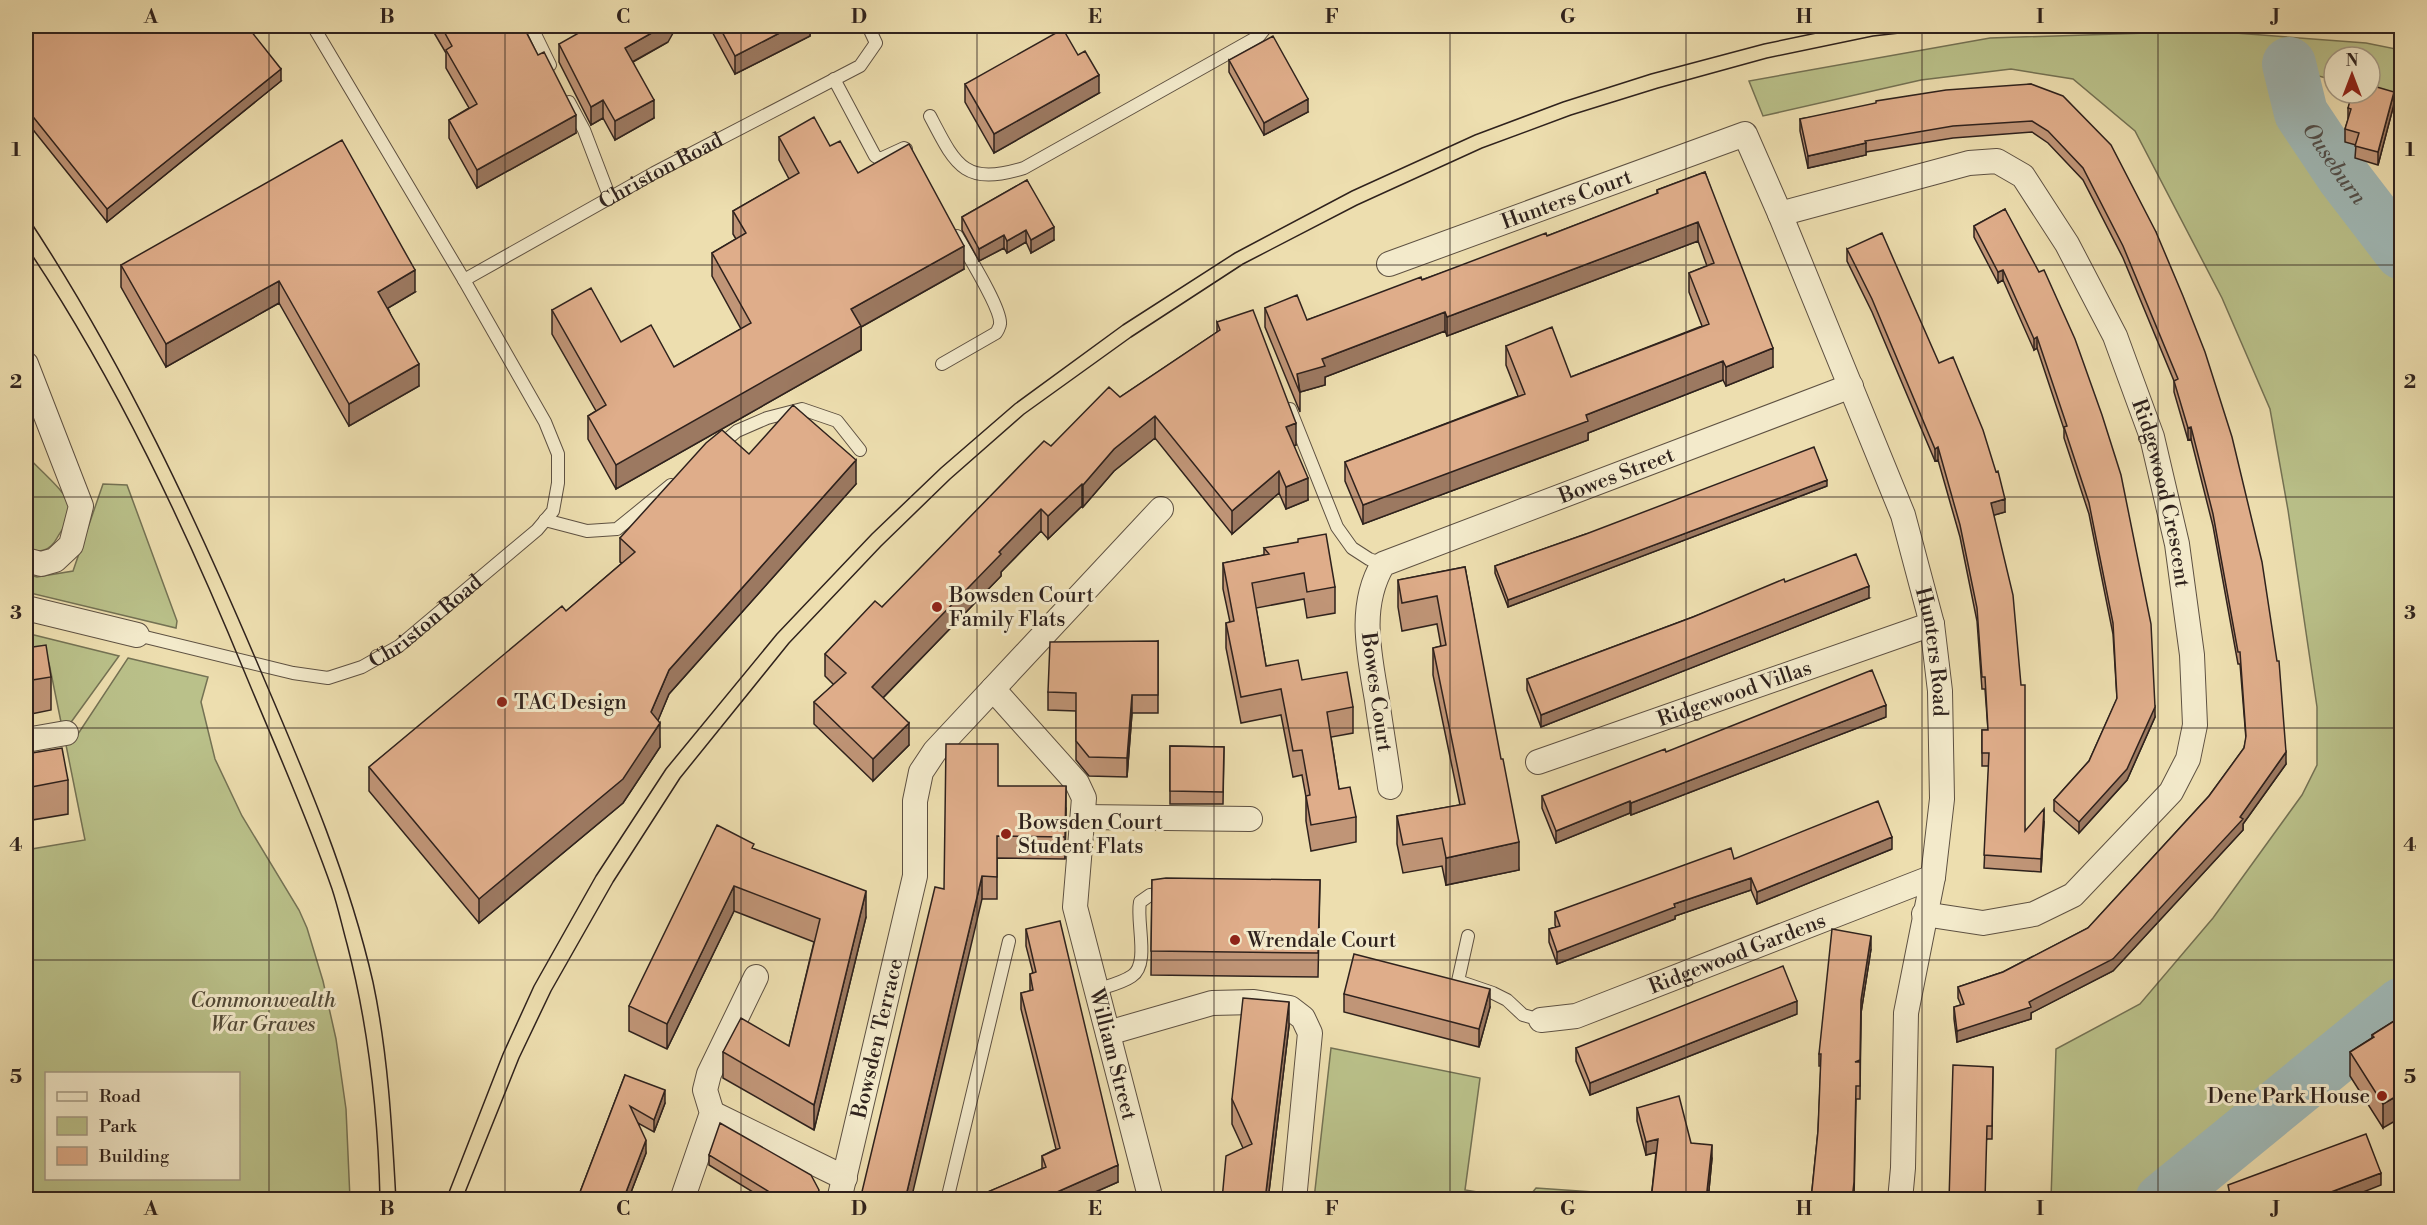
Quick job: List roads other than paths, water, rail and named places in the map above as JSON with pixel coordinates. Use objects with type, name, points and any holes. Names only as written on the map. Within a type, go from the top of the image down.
[{"type":"street","name":"Hunters Road","points":[[1745,134],[1903,515],[1932,624],[1940,691],[1942,799],[1933,877],[1906,1013],[1903,1168],[1900,1200]]},
{"type":"street","name":"Hunters Court","points":[[1389,264],[1745,134]]},
{"type":"street","name":"Ridgewood Crescent","points":[[1780,214],[1969,163],[1997,162],[2023,176],[2067,244],[2115,336],[2152,437],[2176,544],[2192,655],[2195,724],[2188,759],[2171,792],[2073,896],[2034,914],[1983,923],[1924,914]]},
{"type":"street","points":[[26,364],[81,506],[70,545],[55,560],[40,564],[26,560]]},
{"type":"street","name":"Bowes Street","points":[[1383,564],[1851,386]]},
{"type":"street","name":"Bowsden Terrace","points":[[842,1189],[915,876],[915,801],[921,772],[935,751],[1161,509]]},
{"type":"street","name":"Bowes Court","points":[[1383,564],[1375,578],[1368,603],[1367,635],[1390,787]]},
{"type":"street","name":"Christon Road","points":[[26,608],[136,635]]},
{"type":"street","name":"Ridgewood Villas","points":[[1538,762],[1932,624]]},
{"type":"street","name":"William Street","points":[[993,689],[1077,783],[1084,798],[1075,906],[1108,1033],[1144,1197]]},
{"type":"street","points":[[26,740],[66,733]]},
{"type":"street","points":[[1083,817],[1250,819]]},
{"type":"street","name":"Ridgewood Gardens","points":[[1541,1020],[1576,1016],[1933,877]]},
{"type":"street","points":[[682,1200],[712,1113],[705,1090],[709,1074],[756,977]]},
{"type":"street","points":[[1108,1033],[1212,1003],[1254,1002],[1290,1008],[1303,1018],[1310,1033],[1293,1200]]},
{"type":"street","points":[[712,1113],[842,1189]]},
{"type":"lane","name":"Christon Road","points":[[136,635],[293,673],[328,678],[362,667],[399,646],[497,566],[537,530],[553,511],[558,483],[558,454],[545,422],[464,280],[313,26]]},
{"type":"lane","points":[[531,26],[584,130],[610,198]]},
{"type":"lane","name":"Christon Road","points":[[464,280],[610,198],[860,66],[876,43],[868,26]]},
{"type":"lane","points":[[930,116],[950,155],[961,166],[979,175],[1001,175],[1035,162],[1259,36],[1267,26]]},
{"type":"lane","points":[[834,79],[875,156],[880,159],[904,148],[910,151],[915,159]]},
{"type":"lane","points":[[942,364],[996,333],[1000,325],[992,300],[949,221]]},
{"type":"lane","points":[[1286,398],[1337,528],[1352,548],[1369,559],[1383,564]]},
{"type":"lane","points":[[709,454],[737,431],[767,418],[802,409],[837,421],[860,450]]},
{"type":"lane","points":[[545,520],[587,531],[616,529],[682,476]]},
{"type":"lane","points":[[1096,990],[1132,976],[1140,969],[1142,957],[1137,914],[1140,903],[1150,895],[1184,892]]},
{"type":"lane","points":[[1468,936],[1458,981],[1493,993],[1507,1000],[1523,1015],[1541,1020]]},
{"type":"lane","points":[[947,1200],[1009,941]]},
{"type":"waterway","name":"Ouseburn","points":[[2289,64],[2301,113],[2343,176],[2402,253]]},
{"type":"waterway","name":"Ouseburn","points":[[2162,1200],[2402,1004]]},
{"type":"tram line","points":[[446,1200],[503,1054],[534,986],[596,876],[666,769],[777,634],[872,534],[941,468],[1015,404],[1123,325],[1235,253],[1352,191],[1475,135],[1563,102],[1651,74],[1764,44],[1850,26]]},
{"type":"tram line","points":[[462,1200],[519,1058],[551,991],[613,882],[680,778],[789,643],[881,546],[950,479],[1024,414],[1131,337],[1243,264],[1357,205],[1482,148],[1571,115],[1767,58],[1873,36],[1961,26]]},
{"type":"tram line","points":[[2364,26],[2402,31]]},
{"type":"tram line","points":[[26,215],[95,327],[185,501],[239,621],[326,829],[352,904],[373,982],[389,1090],[396,1200]]},
{"type":"tram line","points":[[26,246],[90,349],[174,511],[224,622],[322,862],[347,944],[367,1039],[377,1135],[380,1200]]},
{"type":"place","name":"Bowsden Court Family Flats","points":[[937,607]]},
{"type":"place","name":"TAC Design","points":[[502,702]]},
{"type":"place","name":"Bowsden Court Student Flats","points":[[1006,834]]},
{"type":"place","name":"Wrendale Court","points":[[1235,940]]},
{"type":"place","name":"Dene Park House","points":[[2382,1096]]},
{"type":"park label","name":"Commonwealth War Graves","points":[[263,1012]]}]
